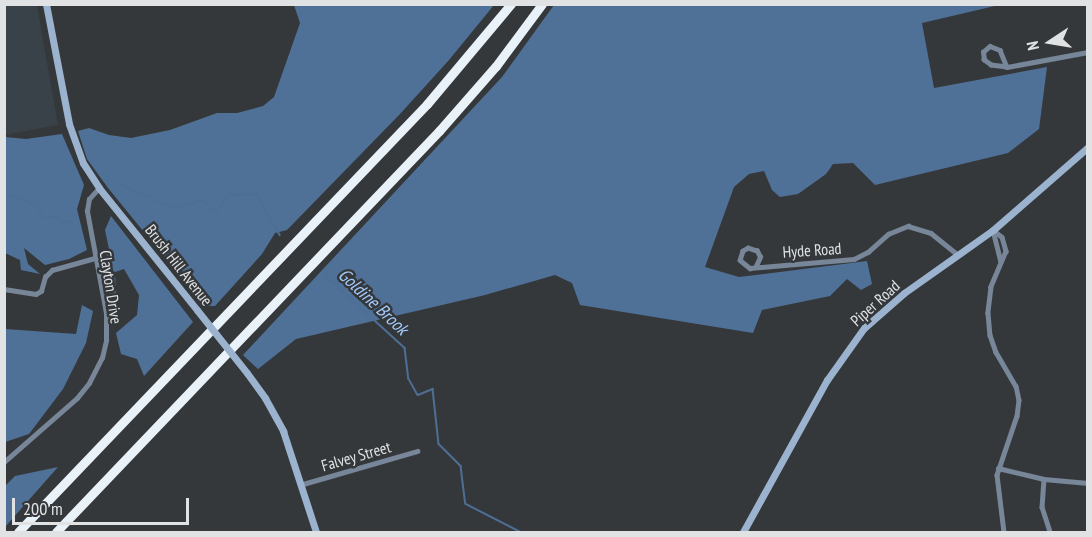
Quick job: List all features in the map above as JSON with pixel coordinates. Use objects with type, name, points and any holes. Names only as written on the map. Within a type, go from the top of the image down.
[{"type":"highway","points":[[18,532],[427,104],[511,4]]},
{"type":"highway","points":[[56,532],[447,123],[496,66],[542,4]]},
{"type":"street","name":"Brush Hill Avenue","points":[[46,4],[69,124],[83,163],[99,188],[266,398],[283,430],[303,484],[316,532]]},
{"type":"street","points":[[1007,67],[998,48],[993,46],[985,49],[983,58],[986,63],[1007,67],[1088,52]]},
{"type":"street","name":"Piper Road","points":[[743,532],[827,380],[852,344],[887,307],[993,230],[1088,147]]},
{"type":"street","name":"Clayton Drive","points":[[4,462],[70,404],[98,367],[105,350],[107,322],[88,205],[92,194],[99,188]]},
{"type":"street","name":"Hyde Road","points":[[756,266],[760,257],[757,251],[752,248],[742,251],[740,257],[744,266],[756,266],[854,259],[868,252],[888,234],[908,226],[931,232],[958,255]]},
{"type":"street","points":[[993,230],[1001,261]]},
{"type":"street","points":[[993,230],[1005,243],[1006,254],[991,287],[989,322],[993,345],[1016,386],[1019,405],[998,468],[996,484],[1004,532]]},
{"type":"street","points":[[4,289],[36,294],[41,291],[44,278],[51,270],[95,258]]},
{"type":"street","name":"Falvey Street","points":[[303,484],[417,451]]},
{"type":"street","points":[[998,468],[1044,479],[1088,483]]},
{"type":"street","points":[[1044,479],[1042,507],[1050,532]]},
{"type":"shaded area","points":[[5,4],[37,5],[58,125],[5,135]]},
{"type":"shaded area","points":[[294,5],[494,5],[449,60],[400,114],[287,230],[275,233],[262,254],[215,306],[208,306],[202,303],[108,188],[87,159],[78,131],[89,128],[109,135],[131,138],[170,130],[217,113],[237,113],[263,106],[274,97],[300,23]]},
{"type":"shaded area","points":[[554,5],[999,5],[922,23],[934,88],[1047,67],[1039,129],[1008,153],[875,185],[853,163],[833,164],[826,174],[798,194],[780,197],[772,190],[764,171],[749,174],[734,187],[705,267],[739,277],[867,261],[872,284],[861,290],[847,279],[830,296],[762,310],[753,333],[580,305],[572,283],[555,275],[485,295],[296,339],[258,369],[243,355],[502,77]]},
{"type":"shaded area","points":[[62,134],[84,185],[77,209],[87,250],[69,259],[45,265],[24,248],[28,264],[40,274],[21,270],[20,260],[5,253],[5,137],[26,139]]},
{"type":"shaded area","points":[[111,216],[193,322],[144,376],[137,359],[121,354],[116,333],[137,315],[139,295],[124,269],[115,272],[117,315],[114,320],[104,264],[109,249],[105,230]]},
{"type":"shaded area","points":[[82,305],[93,311],[86,343],[63,389],[29,434],[5,442],[5,329],[76,334]]},
{"type":"shaded area","points":[[58,467],[5,527],[5,486],[15,476]]},
{"type":"waterway","name":"Goldine Brook","points":[[118,183],[176,209],[202,200],[216,212],[229,195],[257,194],[280,235]]},
{"type":"waterway","name":"Goldine Brook","points":[[4,193],[35,204],[44,217],[57,217],[63,223],[72,221]]},
{"type":"waterway","name":"Goldine Brook","points":[[324,274],[405,348],[409,379],[418,395],[433,389],[439,444],[461,466],[466,504],[521,532]]}]
